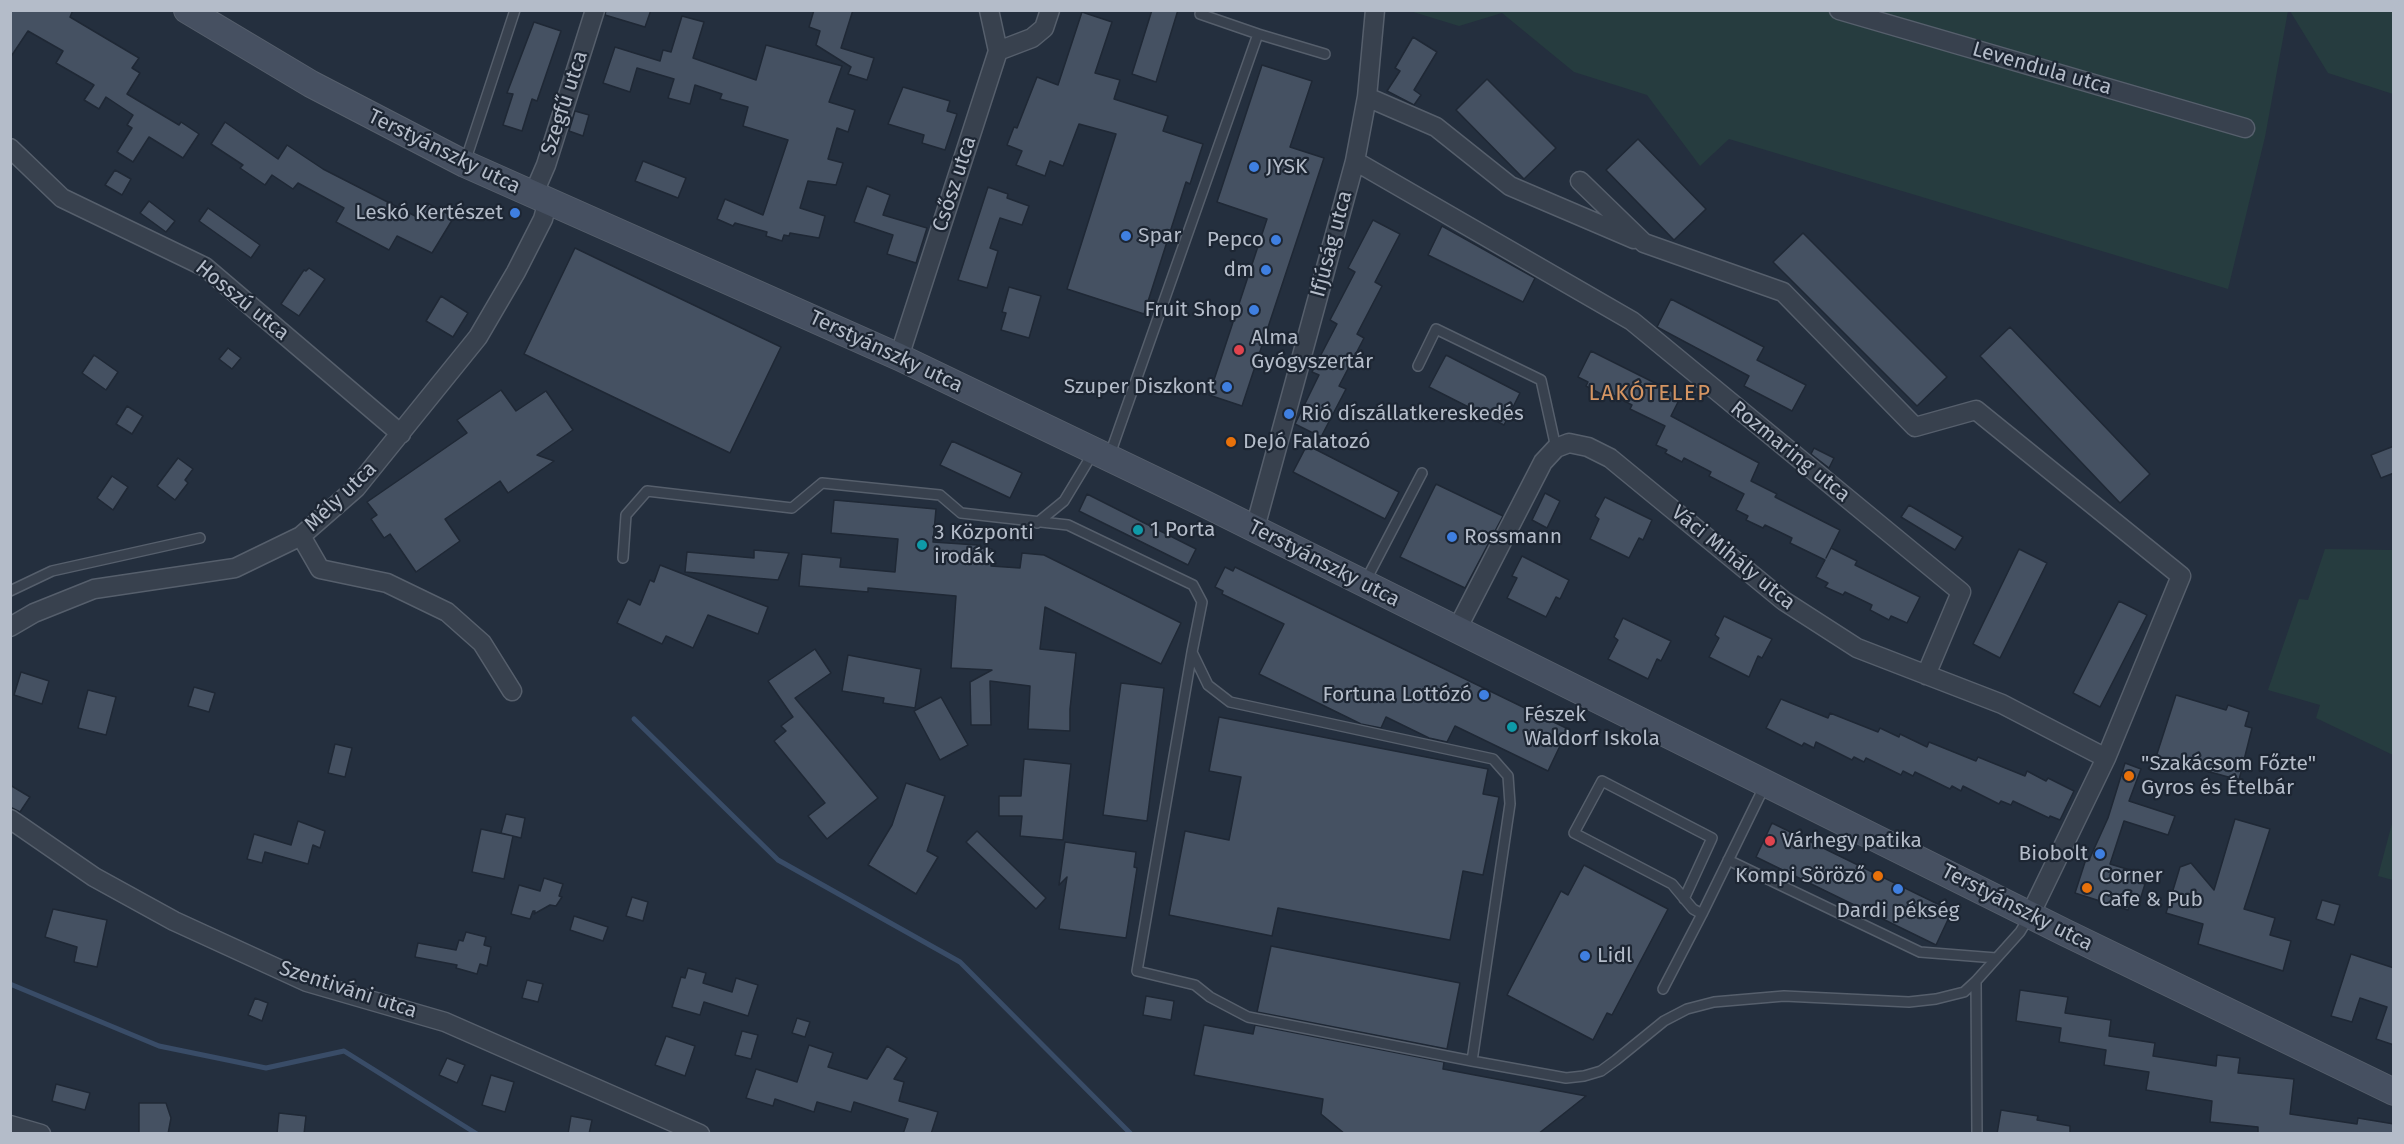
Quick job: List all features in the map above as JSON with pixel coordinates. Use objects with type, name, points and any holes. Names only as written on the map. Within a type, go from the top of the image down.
[{"type":"main road","name":"Terstyánszky utca","points":[[187,10],[311,84],[465,164],[899,357],[1255,528],[1456,631],[2394,1092]]},
{"type":"street","name":"Szegfű utca","points":[[540,198],[546,165],[595,10]]},
{"type":"street","points":[[989,10],[998,51],[1032,38],[1044,28],[1050,10]]},
{"type":"street","name":"Ifjúság utca","points":[[1255,528],[1355,161],[1367,97],[1375,10]]},
{"type":"street","name":"Levendula utca","points":[[1839,10],[2245,128]]},
{"type":"street","name":"Csősz utca","points":[[899,357],[998,51]]},
{"type":"street","points":[[1367,97],[1436,127],[1510,186],[1644,243],[1783,292],[1915,427],[1976,410],[2181,576],[2106,758],[2030,915]]},
{"type":"street","name":"Hosszú utca","points":[[10,148],[62,198],[205,267],[401,434]]},
{"type":"street","name":"Rozmaring utca","points":[[1355,161],[1632,321],[1960,592],[1926,675]]},
{"type":"street","points":[[1580,181],[1644,243]]},
{"type":"street","name":"Mély utca","points":[[10,627],[34,613],[94,589],[235,568],[301,536],[356,488],[478,337],[516,272],[543,219],[540,198]]},
{"type":"street","name":"Váci Mihály utca","points":[[1556,448],[1569,443],[1587,447],[1610,458],[1784,601],[1857,648],[2002,704],[2106,758]]},
{"type":"street","points":[[1456,631],[1543,462],[1556,448]]},
{"type":"street","points":[[301,536],[320,569],[387,583],[447,612],[482,643],[512,691]]},
{"type":"street","name":"Szentiváni utca","points":[[10,819],[94,877],[174,921],[307,981],[445,1022],[699,1134]]},
{"type":"street","points":[[10,1125],[41,1134]]},
{"type":"lane","points":[[465,164],[514,10]]},
{"type":"lane","points":[[1200,14],[1325,54]]},
{"type":"lane","points":[[1037,523],[1064,501],[1101,455],[1258,34]]},
{"type":"lane","points":[[1418,366],[1436,329],[1541,380],[1556,448]]},
{"type":"lane","points":[[1364,584],[1422,473]]},
{"type":"lane","points":[[623,558],[626,514],[647,491],[792,508],[822,483],[940,495],[961,513],[1068,525],[1192,585],[1202,602],[1137,971],[1195,985],[1220,1003],[1248,1017],[1566,1078],[1584,1076],[1601,1071],[1664,1021],[1687,1009],[1714,1002],[1784,996],[1909,1002],[1964,992],[2022,929],[2030,915]]},
{"type":"lane","points":[[10,591],[52,572],[200,538]]},
{"type":"lane","points":[[1192,652],[1208,685],[1230,702],[1493,759],[1508,776],[1510,804],[1472,1061]]},
{"type":"lane","points":[[1684,899],[1712,838],[1602,781],[1574,833],[1672,884],[1684,899],[1693,909],[1702,914]]},
{"type":"lane","points":[[1663,989],[1766,783]]},
{"type":"lane","points":[[1728,860],[1920,952],[1996,958]]},
{"type":"lane","points":[[1976,981],[1977,1134]]},
{"type":"green space","points":[[1410,11],[2288,11],[2265,137],[2228,289],[1729,139],[1700,166],[1647,95],[1574,72],[1502,13],[1459,26]]},
{"type":"green space","points":[[2290,11],[2393,11],[2393,94],[2328,73]]},
{"type":"green space","points":[[2325,549],[2393,550],[2393,755],[2316,718],[2320,705],[2268,690],[2299,599],[2308,600]]},
{"type":"green space","points":[[2393,820],[2394,880],[2378,876]]},
{"type":"building","points":[[10,10],[73,10],[70,17],[139,58],[132,68],[140,73],[127,94],[179,125],[181,122],[199,134],[183,158],[149,137],[133,162],[117,152],[132,128],[127,125],[133,115],[106,97],[99,109],[84,100],[94,85],[56,63],[63,51],[28,31],[10,58]]},
{"type":"building","points":[[606,10],[651,10],[645,27],[605,15]]},
{"type":"building","points":[[814,10],[853,10],[841,48],[874,58],[867,80],[848,74],[851,67],[816,45],[820,31],[809,27]]},
{"type":"building","points":[[1152,10],[1178,10],[1156,82],[1132,74]]},
{"type":"building","name":"Spar","points":[[1082,12],[1112,22],[1095,73],[1120,80],[1114,99],[1168,116],[1163,131],[1203,144],[1190,184],[1186,182],[1144,314],[1067,289],[1116,134],[1079,124],[1063,166],[1050,161],[1045,176],[1016,165],[1022,151],[1007,145],[1014,127],[1017,128],[1037,77],[1058,85]]},
{"type":"building","points":[[682,16],[704,22],[693,58],[756,80],[766,45],[842,66],[829,102],[855,110],[848,132],[837,128],[828,159],[843,163],[836,185],[808,181],[800,208],[825,216],[819,238],[790,233],[789,236],[784,235],[782,241],[766,236],[767,232],[735,223],[733,226],[717,219],[725,199],[763,215],[788,140],[743,126],[748,107],[720,99],[722,94],[695,85],[690,104],[668,98],[674,79],[637,68],[630,92],[603,83],[615,47],[660,61],[663,50],[671,52]]},
{"type":"building","points":[[534,22],[561,31],[537,101],[532,99],[522,131],[503,125],[513,94],[507,93]]},
{"type":"building","points":[[1413,37],[1437,52],[1414,90],[1421,95],[1414,105],[1387,91],[1400,71],[1395,68]]},
{"type":"building","points":[[1262,65],[1312,81],[1290,147],[1324,158],[1242,406],[1209,395],[1267,219],[1217,202]]},
{"type":"building","points":[[1487,79],[1556,148],[1524,179],[1456,110]]},
{"type":"building","points":[[903,87],[950,101],[947,111],[957,114],[945,150],[922,143],[924,135],[888,124]]},
{"type":"building","points":[[575,111],[589,115],[583,136],[569,131]]},
{"type":"building","points":[[225,122],[278,159],[287,145],[323,169],[419,218],[427,203],[454,217],[432,253],[397,236],[389,250],[336,222],[344,208],[298,183],[293,189],[272,175],[265,185],[240,168],[243,165],[211,144]]},
{"type":"building","points":[[1638,139],[1706,209],[1674,240],[1606,170]]},
{"type":"building","points":[[643,161],[686,178],[678,198],[635,181]]},
{"type":"building","points":[[115,170],[131,179],[122,195],[105,185]]},
{"type":"building","points":[[867,186],[890,195],[883,215],[927,228],[916,263],[887,254],[893,235],[854,222]]},
{"type":"building","points":[[988,187],[1008,194],[1007,198],[1029,206],[1022,225],[1000,218],[990,248],[998,251],[987,288],[958,280]]},
{"type":"building","points":[[149,201],[175,221],[166,232],[140,213]]},
{"type":"building","points":[[208,208],[260,245],[251,258],[199,221]]},
{"type":"building","points":[[1373,220],[1400,234],[1375,282],[1382,286],[1357,334],[1364,338],[1339,386],[1346,389],[1321,437],[1295,424],[1319,375],[1312,372],[1337,324],[1330,320],[1355,272],[1348,268]]},
{"type":"building","points":[[1442,226],[1535,278],[1523,302],[1428,255]]},
{"type":"building","points":[[1803,233],[1947,377],[1917,406],[1773,262]]},
{"type":"building","points":[[575,248],[781,347],[730,453],[524,354]]},
{"type":"building","points":[[309,268],[325,279],[299,316],[281,304],[304,270]]},
{"type":"building","points":[[1009,287],[1041,296],[1029,338],[1001,330],[1006,313],[1002,312]]},
{"type":"building","points":[[441,296],[468,313],[453,337],[426,321]]},
{"type":"building","points":[[1671,299],[1764,347],[1757,360],[1806,385],[1792,411],[1744,386],[1749,376],[1657,327]]},
{"type":"building","points":[[2010,327],[2150,474],[2120,503],[1980,356]]},
{"type":"building","points":[[228,348],[241,358],[232,369],[219,359]]},
{"type":"building","points":[[1591,351],[1681,396],[1671,416],[1759,463],[1751,481],[1777,494],[1775,497],[1840,530],[1831,548],[1857,561],[1855,565],[1920,597],[1907,623],[1891,616],[1889,620],[1870,610],[1872,605],[1845,592],[1843,595],[1825,587],[1828,583],[1816,577],[1825,560],[1790,543],[1792,538],[1765,525],[1763,528],[1746,520],[1748,516],[1736,510],[1744,494],[1709,476],[1711,472],[1684,458],[1682,462],[1665,453],[1667,450],[1656,445],[1665,426],[1630,409],[1632,405],[1605,391],[1603,395],[1586,386],[1588,382],[1578,377]]},
{"type":"building","points":[[94,355],[118,372],[106,390],[82,373]]},
{"type":"building","points":[[1446,355],[1520,393],[1504,425],[1429,387]]},
{"type":"building","points":[[501,390],[516,411],[546,391],[573,430],[537,455],[554,461],[508,493],[500,481],[445,519],[460,541],[416,572],[390,534],[384,538],[371,519],[377,515],[367,502],[467,433],[457,420]]},
{"type":"building","points":[[127,406],[143,416],[132,434],[116,424]]},
{"type":"building","points":[[952,441],[1022,473],[1010,498],[940,465]]},
{"type":"building","points":[[1307,445],[1399,492],[1385,519],[1293,472]]},
{"type":"building","points":[[2394,446],[2394,473],[2381,478],[2371,455]]},
{"type":"building","points":[[1814,448],[1834,458],[1829,468],[1811,454]]},
{"type":"building","points":[[178,458],[193,469],[185,480],[188,483],[175,500],[157,486]]},
{"type":"building","points":[[112,476],[128,487],[113,510],[97,498]]},
{"type":"building","name":"Rossmann","points":[[1436,484],[1503,516],[1465,588],[1400,557]]},
{"type":"building","points":[[1545,493],[1560,501],[1547,528],[1532,520]]},
{"type":"building","name":"1 Porta","points":[[1087,494],[1196,549],[1188,565],[1079,511]]},
{"type":"building","points":[[1605,497],[1652,520],[1643,540],[1639,538],[1629,558],[1590,539],[1599,519],[1595,516]]},
{"type":"building","points":[[834,500],[936,509],[933,542],[977,545],[977,548],[992,549],[991,566],[1020,568],[1022,553],[1044,555],[1181,623],[1161,664],[1045,607],[1040,649],[1076,653],[1070,731],[1028,729],[1030,686],[990,681],[991,725],[971,725],[970,682],[992,670],[951,668],[956,596],[868,588],[868,592],[799,586],[802,554],[841,558],[840,567],[895,572],[898,539],[831,533]]},
{"type":"building","points":[[1909,505],[1963,537],[1955,550],[1901,517]]},
{"type":"building","points":[[2019,549],[2047,563],[2000,658],[1973,644]]},
{"type":"building","points":[[754,550],[789,553],[778,580],[685,572],[687,552],[754,558]]},
{"type":"building","points":[[1522,556],[1569,580],[1560,599],[1556,597],[1546,617],[1507,598],[1517,578],[1512,576]]},
{"type":"building","points":[[660,565],[768,607],[758,634],[708,615],[693,648],[666,636],[662,644],[617,623],[628,599],[640,605],[650,580],[654,582]]},
{"type":"building","points":[[1225,567],[1233,571],[1235,567],[1568,729],[1548,771],[1455,726],[1447,742],[1429,738],[1386,717],[1381,728],[1361,724],[1259,674],[1284,624],[1222,594],[1223,591],[1215,587]]},
{"type":"building","points":[[2119,601],[2147,615],[2100,707],[2073,693]]},
{"type":"building","points":[[1724,616],[1772,639],[1762,658],[1758,656],[1749,677],[1709,657],[1719,638],[1715,635]]},
{"type":"building","points":[[1623,618],[1671,641],[1661,661],[1657,659],[1648,679],[1608,659],[1618,640],[1614,637]]},
{"type":"building","points":[[815,649],[831,673],[795,698],[878,798],[827,839],[808,816],[825,803],[774,741],[786,731],[781,726],[793,717],[768,681]]},
{"type":"building","points":[[848,655],[921,669],[915,708],[883,703],[884,698],[842,691]]},
{"type":"building","points":[[21,672],[49,681],[42,704],[14,695]]},
{"type":"building","points":[[1121,683],[1164,688],[1147,821],[1103,815]]},
{"type":"building","points":[[194,687],[215,693],[209,712],[188,706]]},
{"type":"building","points":[[88,690],[116,697],[106,735],[78,728]]},
{"type":"building","points":[[2176,695],[2226,710],[2228,705],[2249,712],[2245,726],[2252,728],[2239,780],[2156,757]]},
{"type":"building","points":[[941,697],[968,745],[940,760],[914,711]]},
{"type":"building","points":[[1781,699],[1828,718],[1830,713],[1878,732],[1880,728],[1899,737],[1900,734],[1927,747],[1929,742],[1976,761],[1978,757],[2025,776],[2027,771],[2074,791],[2060,820],[2050,816],[2049,818],[2013,801],[2011,805],[2001,801],[1999,804],[1963,786],[1961,791],[1952,786],[1950,789],[1915,772],[1913,776],[1903,771],[1901,775],[1866,758],[1864,762],[1854,757],[1852,760],[1816,742],[1814,748],[1804,743],[1802,746],[1766,728]]},
{"type":"building","points":[[1219,717],[1488,769],[1483,794],[1499,797],[1483,875],[1463,871],[1450,940],[1278,908],[1272,936],[1169,915],[1185,831],[1229,840],[1241,777],[1209,771]]},
{"type":"building","points":[[335,744],[352,748],[345,777],[328,773]]},
{"type":"building","points":[[1024,759],[1071,764],[1063,840],[1020,836],[1022,816],[999,816],[999,796],[1021,796]]},
{"type":"building","points":[[2125,763],[2141,769],[2129,801],[2175,816],[2168,835],[2124,821],[2110,864],[2140,873],[2137,882],[2145,884],[2140,900],[2132,898],[2128,910],[2075,893],[2086,859],[2089,860],[2108,818]]},
{"type":"building","points":[[906,783],[945,796],[927,851],[938,857],[916,894],[868,865],[892,825]]},
{"type":"building","points":[[10,785],[30,797],[20,812],[10,807]]},
{"type":"building","points":[[506,814],[525,818],[521,838],[501,833]]},
{"type":"building","points":[[2235,819],[2270,829],[2244,909],[2275,918],[2270,935],[2291,941],[2283,971],[2198,944],[2203,924],[2166,913],[2180,867],[2191,863],[2214,890]]},
{"type":"building","points":[[298,821],[325,831],[320,848],[313,845],[308,864],[265,852],[262,863],[247,859],[254,834],[291,845]]},
{"type":"building","points":[[1772,823],[1952,911],[1936,945],[1756,857]]},
{"type":"building","points":[[481,829],[513,836],[504,879],[472,872]]},
{"type":"building","points":[[977,831],[1046,898],[1036,909],[966,842]]},
{"type":"building","points":[[1065,842],[1136,852],[1134,867],[1137,868],[1126,938],[1059,929],[1067,877],[1059,885]]},
{"type":"building","name":"Lidl","points":[[1584,865],[1668,909],[1612,1015],[1607,1013],[1593,1040],[1507,995],[1561,891],[1568,895]]},
{"type":"building","points":[[544,878],[563,884],[559,896],[562,897],[556,906],[550,905],[534,914],[535,911],[533,911],[530,919],[511,914],[519,885],[540,891]]},
{"type":"building","points":[[632,897],[648,902],[643,921],[626,916]]},
{"type":"building","points":[[2322,900],[2340,905],[2334,925],[2316,919]]},
{"type":"building","points":[[53,909],[107,920],[97,967],[74,962],[77,947],[45,937]]},
{"type":"building","points":[[574,916],[608,927],[603,941],[570,930]]},
{"type":"building","points":[[466,932],[486,937],[484,945],[491,947],[487,966],[480,964],[477,974],[456,968],[457,965],[415,957],[418,943],[456,950],[459,940],[463,941]]},
{"type":"building","points":[[1271,946],[1460,983],[1447,1049],[1257,1012]]},
{"type":"building","points":[[2351,954],[2394,968],[2394,1045],[2376,1039],[2387,1007],[2360,998],[2352,1022],[2331,1016]]},
{"type":"building","points":[[688,968],[706,973],[703,983],[732,992],[736,978],[758,985],[748,1016],[704,1002],[700,1015],[672,1007],[681,977],[685,978]]},
{"type":"building","points":[[527,980],[543,984],[538,1002],[522,998]]},
{"type":"building","points":[[2020,990],[2068,997],[2065,1013],[2111,1020],[2109,1036],[2155,1043],[2153,1056],[2216,1066],[2217,1055],[2240,1058],[2238,1073],[2294,1079],[2290,1114],[2357,1124],[2358,1118],[2394,1124],[2394,1134],[2258,1134],[2258,1127],[2210,1122],[2212,1101],[2146,1090],[2149,1072],[2104,1065],[2106,1050],[2059,1042],[2061,1028],[2016,1021]]},
{"type":"building","points":[[1146,996],[1174,1001],[1171,1020],[1143,1015]]},
{"type":"building","points":[[255,998],[268,1003],[262,1021],[248,1015]]},
{"type":"building","points":[[797,1018],[810,1022],[805,1037],[792,1033]]},
{"type":"building","points":[[1204,1025],[1253,1034],[1255,1025],[1444,1062],[1443,1069],[1586,1096],[1538,1134],[1345,1134],[1321,1114],[1323,1099],[1194,1075]]},
{"type":"building","points":[[742,1031],[758,1035],[751,1059],[735,1055]]},
{"type":"building","points":[[666,1036],[695,1046],[685,1076],[655,1065]]},
{"type":"building","points":[[809,1045],[833,1053],[828,1067],[867,1079],[887,1046],[907,1058],[894,1079],[904,1082],[899,1101],[938,1112],[931,1134],[903,1134],[908,1119],[854,1102],[851,1112],[817,1102],[814,1112],[775,1099],[773,1106],[746,1098],[756,1069],[797,1082]]},
{"type":"building","points":[[447,1058],[465,1065],[457,1083],[439,1075]]},
{"type":"building","points":[[491,1075],[514,1082],[505,1112],[482,1105]]},
{"type":"building","points":[[56,1084],[90,1093],[85,1110],[52,1101]]},
{"type":"building","points":[[139,1103],[166,1103],[171,1118],[168,1134],[139,1134]]},
{"type":"building","points":[[2001,1110],[2038,1116],[2037,1120],[2070,1126],[2070,1134],[1997,1134]]},
{"type":"building","points":[[279,1113],[306,1116],[304,1134],[277,1134]]},
{"type":"building","points":[[571,1116],[592,1120],[589,1134],[568,1134]]},
{"type":"waterway","points":[[634,719],[778,860],[960,962],[1131,1134]]},
{"type":"waterway","points":[[10,984],[159,1046],[266,1068],[344,1051],[477,1134]]},
{"type":"place","name":"JYSK","points":[[1254,167]]},
{"type":"place","name":"Leskó Kertészet","points":[[515,213]]},
{"type":"place","name":"Spar","points":[[1126,236]]},
{"type":"place","name":"Pepco","points":[[1276,240]]},
{"type":"place","name":"dm","points":[[1266,270]]},
{"type":"place","name":"Fruit Shop","points":[[1254,310]]},
{"type":"place","name":"Alma Gyógyszertár","points":[[1239,350]]},
{"type":"place","name":"Szuper Diszkont","points":[[1227,387]]},
{"type":"place","name":"Rió díszállatkereskedés","points":[[1289,414]]},
{"type":"place","name":"DeJó Falatozó","points":[[1231,442]]},
{"type":"place","name":"1 Porta","points":[[1138,530]]},
{"type":"place","name":"Rossmann","points":[[1452,537]]},
{"type":"place","name":"3 Központi irodák","points":[[922,545]]},
{"type":"place","name":"Fortuna Lottózó","points":[[1484,695]]},
{"type":"place","name":"Fészek Waldorf Iskola","points":[[1512,727]]},
{"type":"place","name":"\"Szakácsom Főzte\" Gyros és Ételbár","points":[[2129,776]]},
{"type":"place","name":"Várhegy patika","points":[[1770,841]]},
{"type":"place","name":"Biobolt","points":[[2100,854]]},
{"type":"place","name":"Kompi Söröző","points":[[1878,876]]},
{"type":"place","name":"Corner Cafe & Pub","points":[[2087,888]]},
{"type":"place","name":"Dardi pékség","points":[[1898,889]]},
{"type":"place","name":"Lidl","points":[[1585,956]]},
{"type":"district","name":"LAKÓTELEP","points":[[1650,394]]}]
